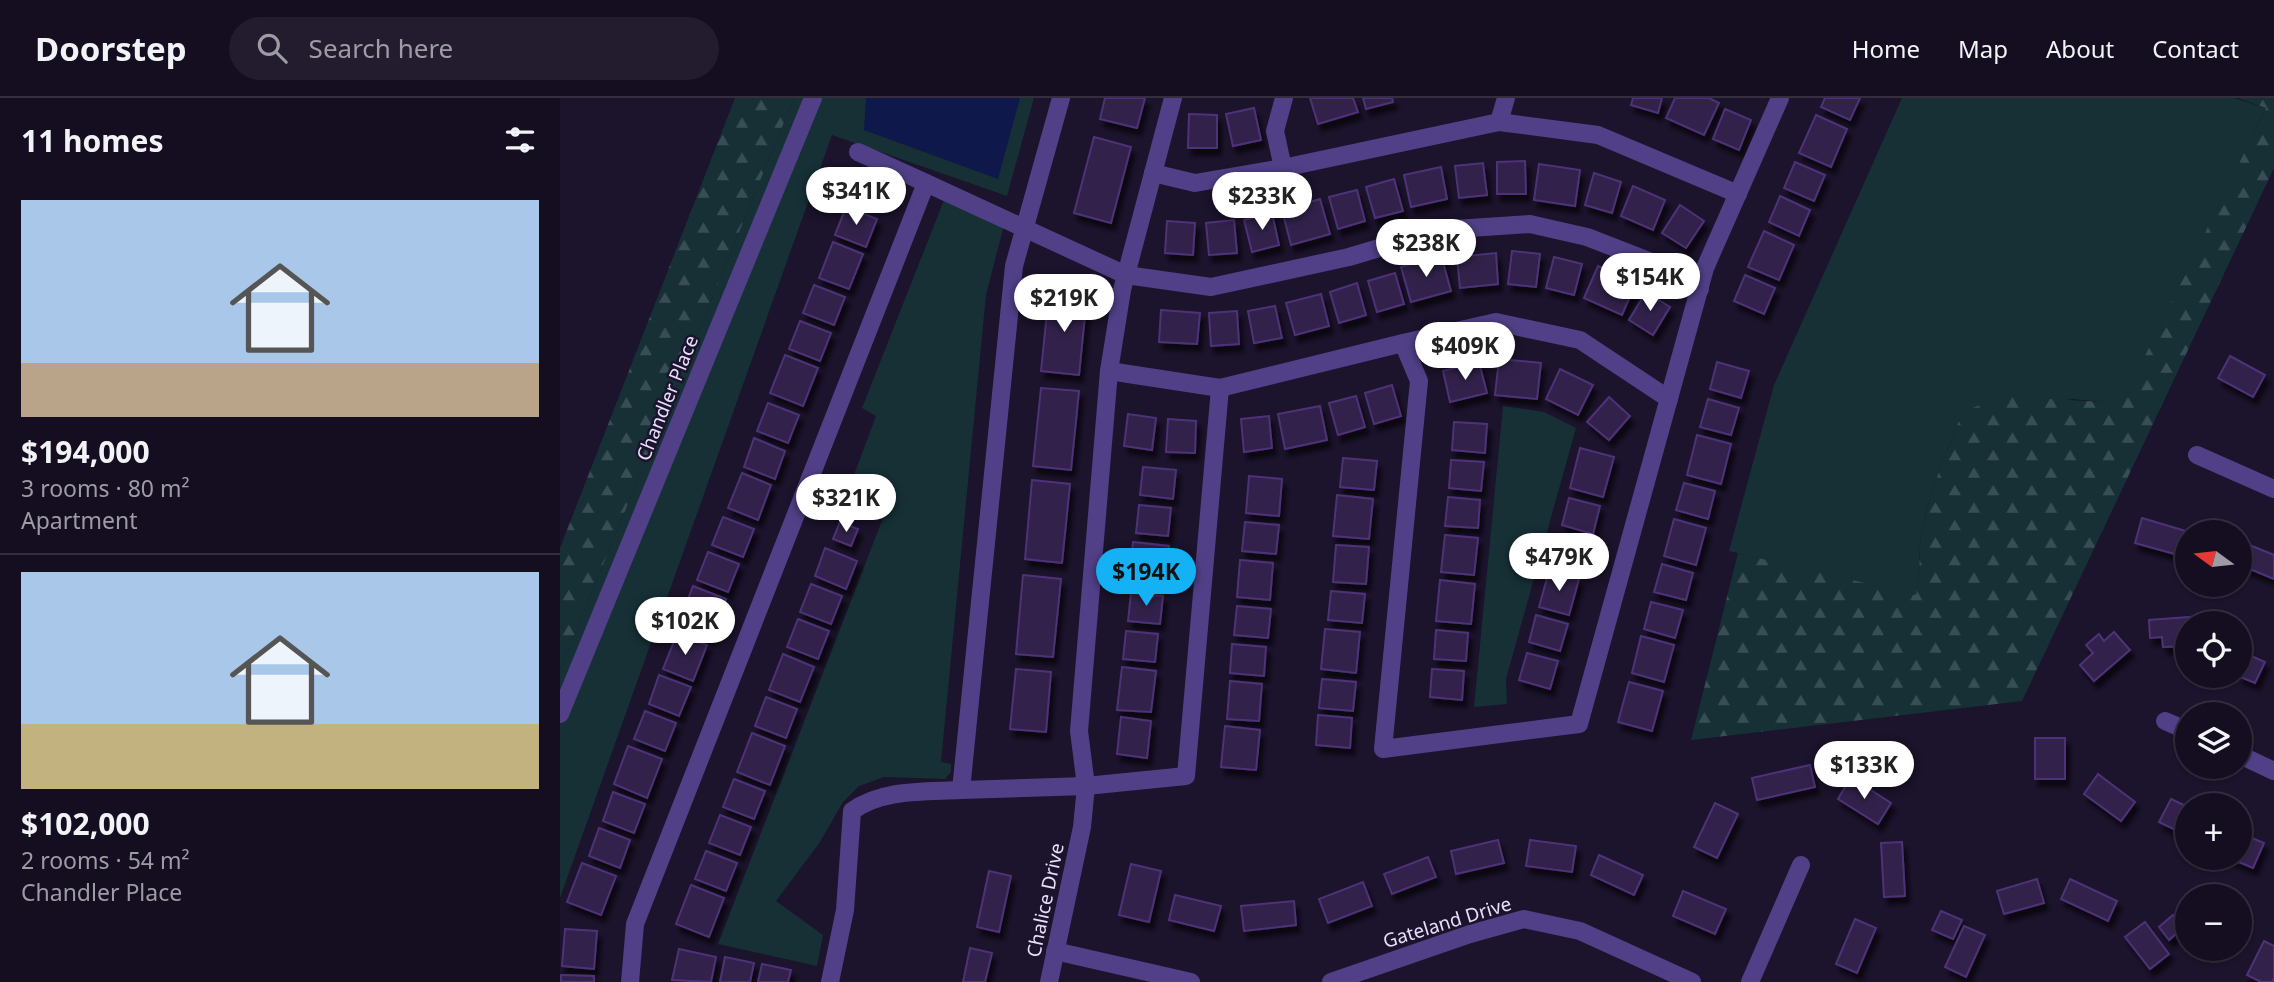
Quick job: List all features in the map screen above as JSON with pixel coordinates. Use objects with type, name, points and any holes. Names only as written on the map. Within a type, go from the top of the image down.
[{"type":"street","name":"Chandler Place","points":[[560,714],[813,98]]},
{"type":"street","points":[[961,790],[1014,266],[1061,98]]},
{"type":"street","name":"Chalice Drive","points":[[1049,982],[1082,827],[1086,786],[1079,731],[1109,371],[1126,275],[1173,98]]},
{"type":"street","points":[[1283,168],[1275,131],[1284,98]]},
{"type":"street","points":[[1499,122],[1506,98]]},
{"type":"street","points":[[1403,343],[1419,381],[1383,749],[1578,724],[1699,289],[1780,98]]},
{"type":"street","points":[[1153,173],[1195,183],[1283,168],[1499,122],[1598,135],[1738,194]]},
{"type":"street","points":[[858,152],[1126,275],[1211,287],[1349,257],[1440,230],[1531,224],[1587,237],[1672,270],[1699,289]]},
{"type":"street","points":[[630,982],[635,924],[926,183]]},
{"type":"street","points":[[1109,371],[1220,388],[1496,322],[1580,340],[1669,399]]},
{"type":"street","points":[[830,982],[845,910],[852,811],[865,802],[884,796],[961,790],[1086,786],[1185,776],[1220,388]]},
{"type":"street","points":[[2197,455],[2274,489]]},
{"type":"street","points":[[2165,721],[2175,725]]},
{"type":"street","points":[[2252,761],[2274,771]]},
{"type":"street","points":[[1750,982],[1801,865]]},
{"type":"street","name":"Gateland Drive","points":[[1331,982],[1469,933],[1524,919],[1580,931],[1692,982]]},
{"type":"street","points":[[1055,951],[1191,982]]},
{"type":"green space","points":[[735,98],[794,98],[560,670],[560,548]]},
{"type":"green space","points":[[794,98],[1034,98],[1007,196],[832,135],[560,898],[560,670]]},
{"type":"green space","points":[[1902,98],[2234,98],[2266,108],[2122,404],[2073,399],[1962,413],[1925,516],[1917,596],[1729,551],[1774,385]]},
{"type":"green space","points":[[2238,98],[2274,98],[2274,168],[2022,701],[1691,740],[1738,553],[1916,595],[1925,516],[1962,413],[1999,396],[2122,403],[2266,108]]},
{"type":"green space","points":[[944,200],[1004,225],[986,295],[941,762],[951,764],[951,772],[945,779],[884,777],[859,786],[843,802],[820,842],[776,901],[823,935],[817,966],[718,944],[883,518],[845,499],[876,416],[862,408]]},
{"type":"green space","points":[[1503,406],[1544,412],[1576,428],[1506,679],[1507,704],[1474,707]]},
{"type":"shaded area","points":[[866,98],[1020,98],[998,179],[864,130]]},
{"type":"building","points":[[1105,98],[1145,98],[1137,128],[1100,119]]},
{"type":"building","points":[[1310,98],[1353,98],[1358,112],[1318,124]]},
{"type":"building","points":[[1363,98],[1392,98],[1393,102],[1366,109]]},
{"type":"building","points":[[1633,98],[1662,98],[1658,113],[1631,105]]},
{"type":"building","points":[[1675,98],[1709,98],[1719,103],[1704,135],[1666,118]]},
{"type":"building","points":[[1825,98],[1860,98],[1850,120],[1821,107]]},
{"type":"building","points":[[1254,108],[1261,140],[1233,146],[1226,114]]},
{"type":"building","points":[[1725,109],[1751,120],[1739,150],[1713,139]]},
{"type":"building","points":[[1189,114],[1217,115],[1217,148],[1188,148]]},
{"type":"building","points":[[1816,115],[1847,129],[1831,167],[1799,153]]},
{"type":"building","points":[[1094,137],[1131,147],[1111,223],[1074,213]]},
{"type":"building","points":[[1525,161],[1526,194],[1497,194],[1497,162]]},
{"type":"building","points":[[1795,162],[1825,175],[1814,201],[1784,188]]},
{"type":"building","points":[[1483,163],[1487,195],[1459,198],[1455,166]]},
{"type":"building","points":[[1539,164],[1580,170],[1575,206],[1534,200]]},
{"type":"building","points":[[1441,167],[1447,199],[1411,207],[1404,175]]},
{"type":"building","points":[[1594,173],[1621,182],[1612,213],[1585,205]]},
{"type":"building","points":[[1394,179],[1403,211],[1375,218],[1366,187]]},
{"type":"building","points":[[1633,186],[1665,200],[1653,230],[1621,216]]},
{"type":"building","points":[[1357,190],[1365,221],[1338,229],[1329,197]]},
{"type":"building","points":[[1780,196],[1810,210],[1799,236],[1769,222]]},
{"type":"building","points":[[1320,199],[1330,234],[1291,245],[1282,210]]},
{"type":"building","points":[[1680,205],[1704,221],[1686,248],[1662,233]]},
{"type":"building","points":[[846,207],[877,219],[866,247],[835,235]]},
{"type":"building","points":[[1272,213],[1279,245],[1252,252],[1244,220]]},
{"type":"building","points":[[1234,220],[1237,253],[1209,255],[1206,223]]},
{"type":"building","points":[[1167,221],[1195,223],[1193,255],[1165,253]]},
{"type":"building","points":[[1764,231],[1794,245],[1779,280],[1748,267]]},
{"type":"building","points":[[833,242],[863,254],[849,289],[819,278]]},
{"type":"building","points":[[1512,251],[1540,254],[1536,287],[1508,284]]},
{"type":"building","points":[[1496,253],[1498,284],[1460,288],[1457,257]]},
{"type":"building","points":[[1441,255],[1451,291],[1411,302],[1401,267]]},
{"type":"building","points":[[1554,257],[1582,264],[1574,295],[1546,288]]},
{"type":"building","points":[[1598,266],[1636,283],[1622,315],[1584,298]]},
{"type":"building","points":[[1395,273],[1404,304],[1377,312],[1368,281]]},
{"type":"building","points":[[1745,275],[1775,288],[1764,314],[1734,301]]},
{"type":"building","points":[[1357,283],[1366,315],[1339,323],[1330,292]]},
{"type":"building","points":[[814,285],[845,297],[834,325],[803,313]]},
{"type":"building","points":[[1646,292],[1670,307],[1653,335],[1629,320]]},
{"type":"building","points":[[1049,293],[1087,296],[1079,375],[1041,371]]},
{"type":"building","points":[[1321,294],[1329,326],[1295,335],[1286,303]]},
{"type":"building","points":[[1275,306],[1282,338],[1254,343],[1248,311]]},
{"type":"building","points":[[1161,310],[1200,313],[1197,344],[1159,342]]},
{"type":"building","points":[[1237,311],[1239,344],[1211,346],[1209,313]]},
{"type":"building","points":[[800,321],[831,333],[820,361],[789,349]]},
{"type":"building","points":[[785,355],[818,368],[803,406],[770,393]]},
{"type":"building","points":[[2230,356],[2265,375],[2253,397],[2218,378]]},
{"type":"building","points":[[1499,359],[1541,363],[1537,399],[1495,395]]},
{"type":"building","points":[[1479,362],[1487,393],[1450,402],[1443,371]]},
{"type":"building","points":[[1717,362],[1749,371],[1741,398],[1710,389]]},
{"type":"building","points":[[1560,369],[1593,385],[1578,415],[1546,399]]},
{"type":"building","points":[[1392,385],[1401,416],[1374,424],[1365,393]]},
{"type":"building","points":[[1041,388],[1079,391],[1071,470],[1033,466]]},
{"type":"building","points":[[1356,396],[1365,427],[1338,435],[1329,403]]},
{"type":"building","points":[[1609,397],[1630,416],[1609,440],[1587,422]]},
{"type":"building","points":[[1708,399],[1739,408],[1731,435],[1700,427]]},
{"type":"building","points":[[768,403],[799,415],[788,443],[757,431]]},
{"type":"building","points":[[1320,406],[1327,440],[1285,449],[1278,414]]},
{"type":"building","points":[[1128,414],[1156,418],[1152,450],[1124,446]]},
{"type":"building","points":[[1269,416],[1272,448],[1244,452],[1241,419]]},
{"type":"building","points":[[1168,419],[1196,421],[1195,453],[1166,452]]},
{"type":"building","points":[[1454,422],[1487,424],[1485,453],[1452,450]]},
{"type":"building","points":[[1697,435],[1731,444],[1721,484],[1687,475]]},
{"type":"building","points":[[754,438],[785,451],[775,479],[744,467]]},
{"type":"building","points":[[1580,448],[1614,457],[1603,497],[1570,488]]},
{"type":"building","points":[[1343,458],[1377,461],[1374,490],[1340,487]]},
{"type":"building","points":[[1451,460],[1484,462],[1481,491],[1449,488]]},
{"type":"building","points":[[1143,467],[1176,470],[1173,499],[1140,495]]},
{"type":"building","points":[[742,473],[771,485],[758,520],[728,508]]},
{"type":"building","points":[[1249,476],[1282,479],[1279,516],[1246,513]]},
{"type":"building","points":[[1032,480],[1070,484],[1062,563],[1025,559]]},
{"type":"building","points":[[1684,483],[1715,491],[1708,519],[1676,510]]},
{"type":"building","points":[[1337,495],[1373,499],[1369,539],[1333,536]]},
{"type":"building","points":[[1448,497],[1480,500],[1478,528],[1445,526]]},
{"type":"building","points":[[1569,498],[1600,506],[1593,534],[1562,525]]},
{"type":"building","points":[[1139,505],[1171,508],[1168,536],[1136,533]]},
{"type":"building","points":[[723,517],[754,529],[743,557],[712,545]]},
{"type":"building","points":[[2142,518],[2175,528],[2175,554],[2135,543]]},
{"type":"building","points":[[1674,519],[1706,528],[1696,565],[1664,556]]},
{"type":"building","points":[[840,522],[858,529],[851,546],[833,539]]},
{"type":"building","points":[[1245,522],[1279,525],[1276,554],[1242,551]]},
{"type":"building","points":[[1445,535],[1478,538],[1474,575],[1441,572]]},
{"type":"building","points":[[1558,535],[1590,543],[1583,571],[1551,562]]},
{"type":"building","points":[[1133,542],[1169,546],[1165,587],[1129,583]]},
{"type":"building","points":[[1336,545],[1369,547],[1366,584],[1333,582]]},
{"type":"building","points":[[2252,546],[2274,555],[2274,579],[2252,570]]},
{"type":"building","points":[[825,548],[857,561],[846,589],[815,576]]},
{"type":"building","points":[[708,552],[739,564],[728,592],[697,580]]},
{"type":"building","points":[[1240,560],[1273,563],[1270,600],[1237,597]]},
{"type":"building","points":[[1662,564],[1693,573],[1686,600],[1654,592]]},
{"type":"building","points":[[1549,571],[1579,579],[1569,615],[1539,607]]},
{"type":"building","points":[[1023,575],[1061,579],[1053,657],[1016,654]]},
{"type":"building","points":[[1440,580],[1475,584],[1471,624],[1436,621]]},
{"type":"building","points":[[811,584],[842,596],[831,624],[800,612]]},
{"type":"building","points":[[693,586],[726,599],[711,638],[678,625]]},
{"type":"building","points":[[1331,591],[1365,594],[1362,623],[1328,620]]},
{"type":"building","points":[[1131,593],[1163,596],[1160,624],[1128,621]]},
{"type":"building","points":[[1651,602],[1683,610],[1675,638],[1644,629]]},
{"type":"building","points":[[1237,606],[1271,609],[1268,638],[1234,635]]},
{"type":"building","points":[[1536,615],[1568,624],[1560,651],[1529,642]]},
{"type":"building","points":[[2175,618],[2175,647],[2163,647],[2162,637],[2150,638],[2149,620]]},
{"type":"building","points":[[798,619],[829,631],[818,659],[787,647]]},
{"type":"building","points":[[1325,629],[1360,632],[1356,673],[1321,669]]},
{"type":"building","points":[[1436,630],[1468,633],[1466,661],[1434,659]]},
{"type":"building","points":[[1126,631],[1158,634],[1155,662],[1123,659]]},
{"type":"building","points":[[2114,632],[2130,650],[2094,681],[2080,665],[2093,653],[2086,645],[2099,634],[2104,641]]},
{"type":"building","points":[[677,634],[707,645],[693,681],[663,669]]},
{"type":"building","points":[[1641,636],[1674,645],[1664,682],[1632,673]]},
{"type":"building","points":[[1232,644],[1266,647],[1264,676],[1230,673]]},
{"type":"building","points":[[1527,653],[1558,661],[1550,689],[1519,680]]},
{"type":"building","points":[[783,654],[814,667],[800,702],[769,690]]},
{"type":"building","points":[[2252,656],[2265,662],[2255,683],[2252,682]]},
{"type":"building","points":[[1122,667],[1156,671],[1151,712],[1117,710]]},
{"type":"building","points":[[1016,669],[1051,672],[1046,732],[1010,729]]},
{"type":"building","points":[[1432,669],[1464,671],[1462,700],[1430,697]]},
{"type":"building","points":[[659,675],[691,687],[679,716],[649,704]]},
{"type":"building","points":[[1322,679],[1356,682],[1353,711],[1319,708]]},
{"type":"building","points":[[1230,681],[1262,684],[1259,721],[1227,719]]},
{"type":"building","points":[[1629,682],[1663,691],[1652,731],[1618,722]]},
{"type":"building","points":[[766,697],[797,709],[786,738],[755,726]]},
{"type":"building","points":[[645,711],[676,723],[665,751],[634,739]]},
{"type":"building","points":[[1318,715],[1352,718],[1350,748],[1316,745]]},
{"type":"building","points":[[1121,717],[1151,721],[1147,758],[1117,754]]},
{"type":"building","points":[[1225,726],[1260,730],[1256,770],[1221,767]]},
{"type":"building","points":[[752,733],[785,746],[770,785],[737,772]]},
{"type":"building","points":[[2035,738],[2065,738],[2065,779],[2035,779]]},
{"type":"building","points":[[628,746],[662,759],[647,798],[614,784]]},
{"type":"building","points":[[1810,765],[1815,787],[1757,800],[1752,778]]},
{"type":"building","points":[[2098,774],[2135,802],[2121,821],[2084,794]]},
{"type":"building","points":[[1851,777],[1891,803],[1878,824],[1838,799]]},
{"type":"building","points":[[734,779],[765,791],[754,819],[723,807]]},
{"type":"building","points":[[613,792],[645,804],[634,833],[603,821]]},
{"type":"building","points":[[2171,799],[2175,801],[2175,830],[2159,822]]},
{"type":"building","points":[[1715,803],[1738,814],[1717,858],[1694,847]]},
{"type":"building","points":[[720,815],[751,827],[740,855],[709,843]]},
{"type":"building","points":[[599,828],[630,840],[620,868],[589,856]]},
{"type":"building","points":[[2252,838],[2264,843],[2252,868]]},
{"type":"building","points":[[1498,840],[1504,863],[1456,874],[1451,851]]},
{"type":"building","points":[[1530,840],[1576,846],[1572,872],[1526,866]]},
{"type":"building","points":[[1902,842],[1905,896],[1884,897],[1881,843]]},
{"type":"building","points":[[706,851],[737,863],[726,891],[695,879]]},
{"type":"building","points":[[1599,855],[1643,875],[1634,895],[1591,875]]},
{"type":"building","points":[[1428,857],[1436,877],[1392,894],[1384,874]]},
{"type":"building","points":[[582,863],[616,876],[601,915],[567,902]]},
{"type":"building","points":[[1131,864],[1161,871],[1149,922],[1119,915]]},
{"type":"building","points":[[989,871],[1011,876],[999,932],[977,927]]},
{"type":"building","points":[[2037,879],[2044,903],[2004,914],[1997,891]]},
{"type":"building","points":[[2070,879],[2117,901],[2108,921],[2061,899]]},
{"type":"building","points":[[1363,882],[1372,906],[1328,923],[1319,899]]},
{"type":"building","points":[[691,885],[724,898],[709,937],[676,924]]},
{"type":"building","points":[[1683,891],[1726,909],[1715,934],[1673,916]]},
{"type":"building","points":[[1175,895],[1221,906],[1214,931],[1169,920]]},
{"type":"building","points":[[1294,901],[1296,925],[1244,931],[1241,906]]},
{"type":"building","points":[[1941,911],[1962,920],[1953,939],[1932,930]]},
{"type":"building","points":[[2173,915],[2175,917],[2175,935],[2169,940],[2159,927]]},
{"type":"building","points":[[1855,919],[1876,928],[1857,973],[1836,964]]},
{"type":"building","points":[[2145,922],[2169,954],[2150,969],[2125,937]]},
{"type":"building","points":[[1964,926],[1985,935],[1966,977],[1945,967]]},
{"type":"building","points":[[565,929],[597,931],[594,969],[562,966]]},
{"type":"building","points":[[2264,941],[2274,946],[2272,982],[2261,982],[2247,975]]},
{"type":"building","points":[[970,948],[992,953],[985,982],[963,982]]},
{"type":"building","points":[[679,949],[716,957],[711,982],[672,980]]},
{"type":"building","points":[[725,957],[754,963],[750,982],[720,982]]},
{"type":"building","points":[[762,964],[791,970],[788,982],[758,982]]},
{"type":"building","points":[[561,975],[594,976],[594,982],[561,982]]}]
